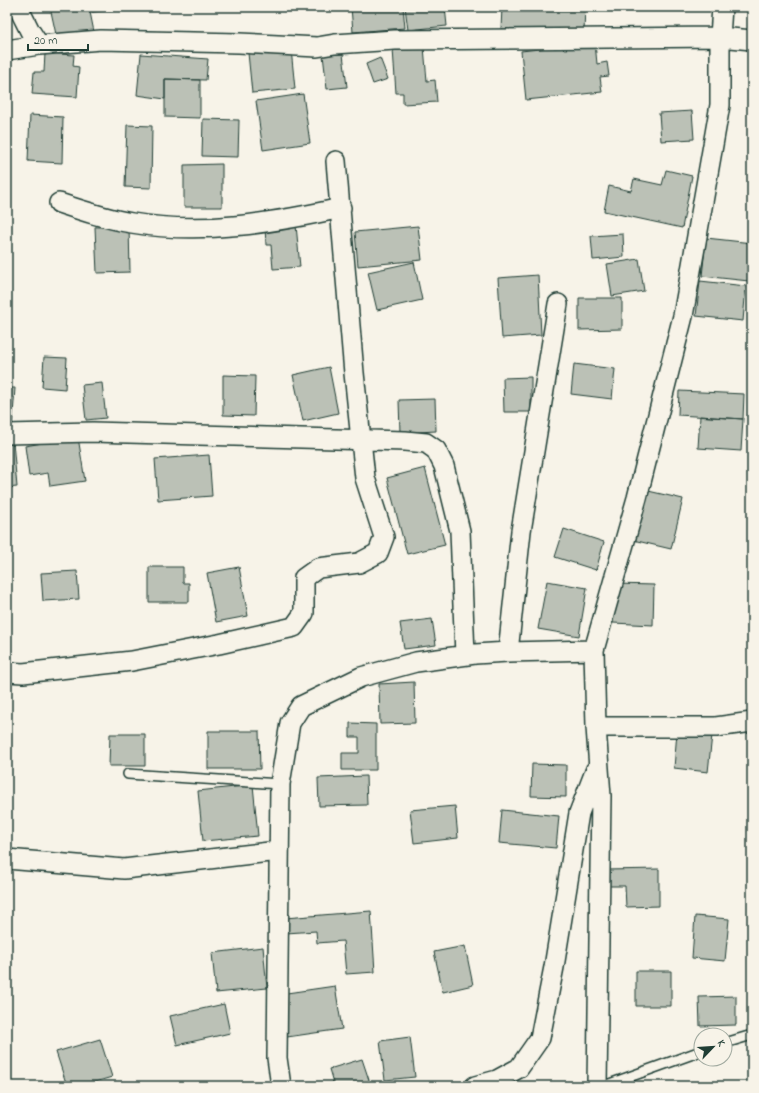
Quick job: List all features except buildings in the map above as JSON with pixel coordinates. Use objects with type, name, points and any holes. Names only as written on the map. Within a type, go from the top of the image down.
[{"type":"street","points":[[18,7],[30,32],[39,45]]},
{"type":"street","points":[[596,1086],[600,796],[594,650],[637,498],[683,316],[720,104],[720,37],[722,7]]},
{"type":"street","points":[[7,50],[39,45],[101,40],[239,43],[316,47],[335,44],[395,40],[720,37],[752,40]]},
{"type":"street","points":[[7,672],[23,673],[132,661],[219,644],[294,627],[304,613],[304,578],[318,568],[359,563],[378,553],[384,537],[365,478],[354,373],[336,161]]},
{"type":"street","points":[[59,203],[85,212],[132,223],[152,226],[186,227],[254,224],[341,208]]},
{"type":"street","points":[[508,652],[521,531],[558,304]]},
{"type":"street","points":[[7,434],[93,432],[426,443],[436,450],[444,466],[460,531],[465,656]]},
{"type":"street","points":[[281,1086],[277,1058],[278,851],[280,784],[290,723],[301,706],[361,677],[416,662],[508,652],[594,650]]},
{"type":"street","points":[[596,726],[716,727],[752,722]]},
{"type":"street","points":[[475,1086],[497,1080],[519,1068],[540,1038],[554,967],[579,813],[599,762]]},
{"type":"street","points":[[7,859],[124,869],[278,851]]},
{"type":"lane","points":[[128,774],[280,784]]},
{"type":"lane","points":[[733,1041],[752,1035]]},
{"type":"lane","points":[[604,1086],[693,1054]]}]
